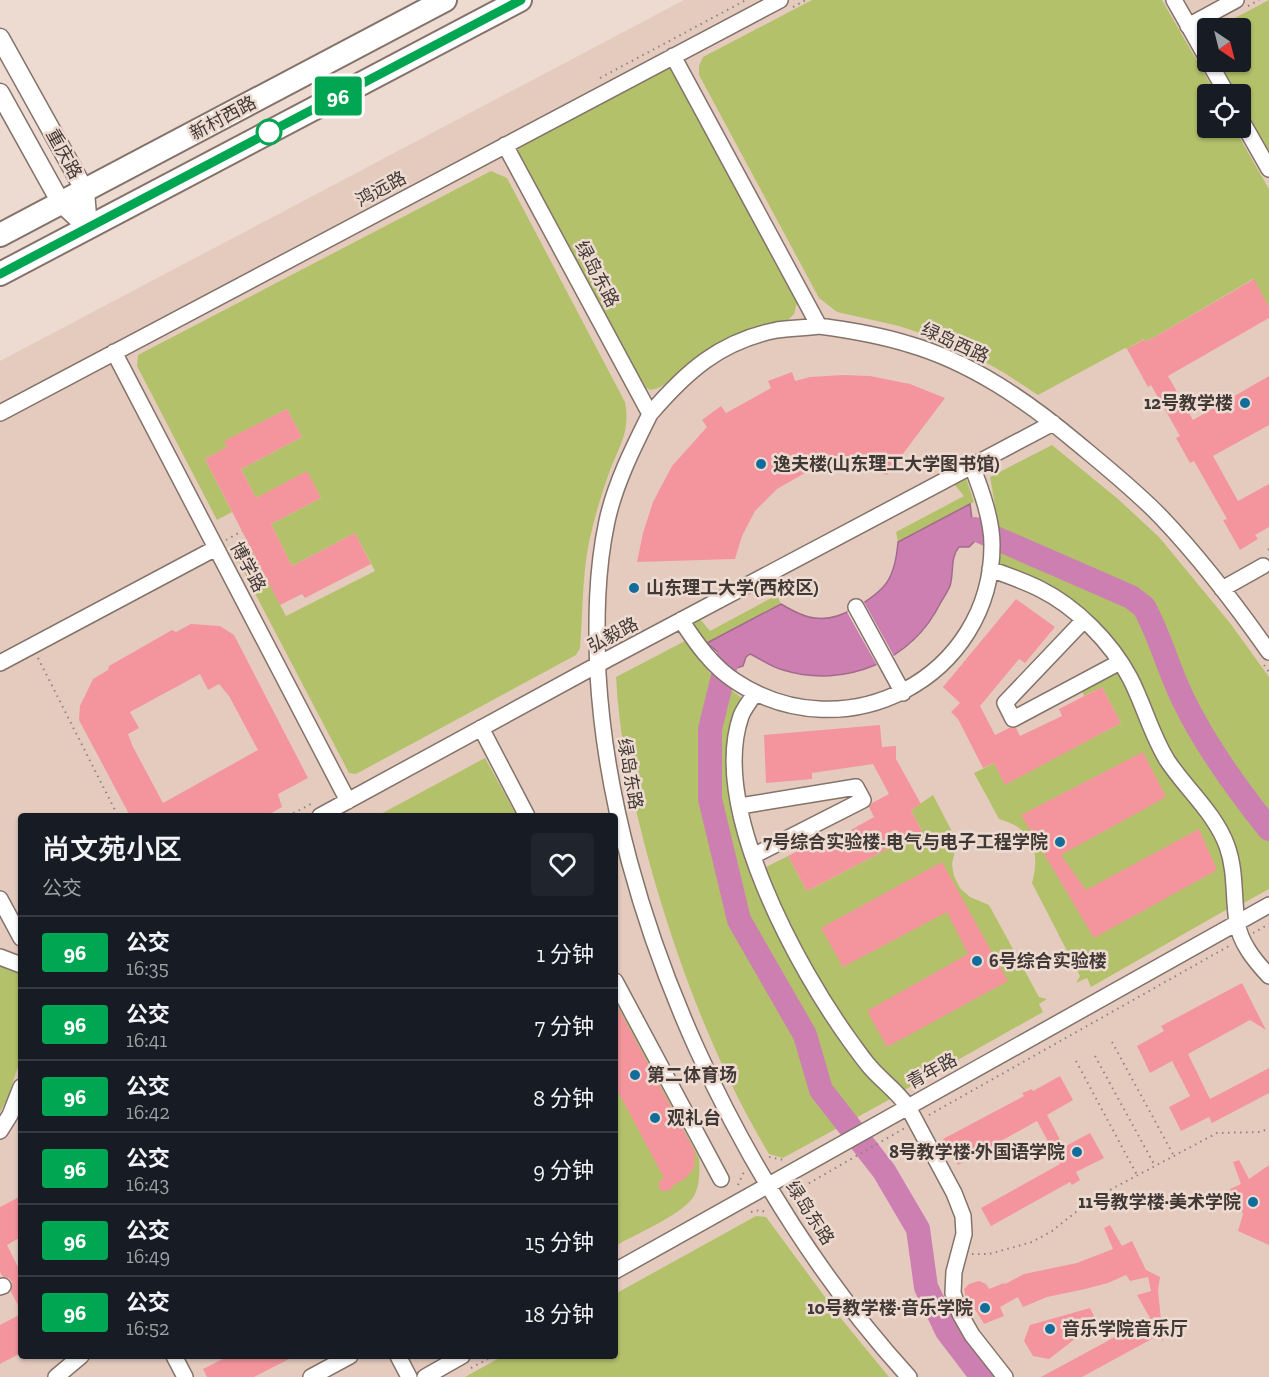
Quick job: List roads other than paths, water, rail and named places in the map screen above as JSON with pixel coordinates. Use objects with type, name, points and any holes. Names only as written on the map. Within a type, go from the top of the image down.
[{"type":"main road","name":"新村西路","points":[[0,236],[445,0]]},
{"type":"main road","name":"新村西路","points":[[0,274],[520,0]]},
{"type":"street","points":[[1174,0],[1197,42]]},
{"type":"street","points":[[1188,26],[1236,0]]},
{"type":"street","name":"鸿远路","points":[[0,412],[673,56],[782,5]]},
{"type":"street","name":"重庆路","points":[[0,38],[85,191],[88,228]]},
{"type":"street","points":[[673,56],[819,326]]},
{"type":"street","name":"重庆路","points":[[0,93],[61,203],[88,228]]},
{"type":"street","points":[[1251,137],[1269,169]]},
{"type":"street","name":"绿岛东路","points":[[505,145],[650,414],[629,457],[607,519],[598,576],[596,638],[598,665],[607,765],[617,813]]},
{"type":"street","name":"绿岛西路","points":[[650,414],[694,367],[721,350],[747,338],[778,330],[819,326],[856,331],[910,344],[962,366],[1008,390],[1106,466],[1160,516],[1196,556],[1222,589],[1266,658]]},
{"type":"street","name":"博学路","points":[[114,352],[219,545],[348,801]]},
{"type":"street","name":"弘毅路","points":[[318,808],[348,801],[681,620],[1053,423]]},
{"type":"street","points":[[681,620],[701,649],[716,665],[734,681],[755,693],[798,707],[820,711],[864,706],[885,701],[903,693],[923,681],[955,650],[977,615],[986,593],[992,544],[988,520],[972,466]]},
{"type":"street","points":[[0,663],[219,545]]},
{"type":"street","points":[[1222,589],[1263,566]]},
{"type":"street","points":[[990,569],[1042,590],[1063,603],[1084,620],[1120,662],[1139,698],[1156,742],[1225,840],[1233,862],[1237,923],[1242,939],[1269,976]]},
{"type":"street","points":[[856,607],[903,693]]},
{"type":"street","points":[[1084,620],[1005,704],[1013,719],[1120,662]]},
{"type":"street","points":[[755,693],[741,716],[735,745],[735,778],[753,856],[775,912],[826,1004],[870,1068],[900,1096],[908,1107],[954,1193],[963,1216],[964,1234],[958,1253],[953,1293],[960,1314],[972,1335],[1005,1377]]},
{"type":"street","points":[[481,728],[525,813]]},
{"type":"street","points":[[740,806],[856,787],[863,800],[753,856]]},
{"type":"street","name":"绿岛东路","points":[[618,819],[663,966],[691,1036],[720,1096],[768,1185],[804,1242],[841,1294],[909,1377]]},
{"type":"street","points":[[0,899],[18,932]]},
{"type":"street","name":"青年路","points":[[618,1268],[1269,905]]},
{"type":"street","points":[[0,957],[18,964]]},
{"type":"street","points":[[618,987],[721,1179]]},
{"type":"street","points":[[0,1131],[10,1115],[18,1095]]},
{"type":"street","points":[[56,1377],[77,1359]]},
{"type":"street","points":[[176,1359],[185,1377]]},
{"type":"street","points":[[311,1377],[344,1359]]},
{"type":"street","points":[[400,1359],[409,1377]]},
{"type":"street","points":[[425,1377],[457,1359]]},
{"type":"waterway","points":[[975,529],[1131,597],[1144,607],[1177,686],[1200,732],[1233,782],[1269,829]]},
{"type":"waterway","points":[[727,660],[710,729],[710,799],[739,920],[805,1035],[821,1090],[884,1171],[918,1229],[926,1287],[947,1331],[982,1377]]},
{"type":"place","name":"12号教学楼","points":[[1245,403]]},
{"type":"place","name":"逸夫楼(山东理工大学图书馆)","points":[[761,464]]},
{"type":"place","name":"山东理工大学(西校区)","points":[[634,588]]},
{"type":"place","name":"7号综合实验楼-电气与电子工程学院","points":[[1060,842]]},
{"type":"place","name":"6号综合实验楼","points":[[977,961]]},
{"type":"place","name":"第二体育场","points":[[635,1075]]},
{"type":"place","name":"观礼台","points":[[655,1118]]},
{"type":"place","name":"8号教学楼·外国语学院","points":[[1077,1152]]},
{"type":"place","name":"11号教学楼·美术学院","points":[[1253,1202]]},
{"type":"place","name":"10号教学楼·音乐学院","points":[[985,1308]]},
{"type":"place","name":"音乐学院音乐厅","points":[[1050,1329]]}]
